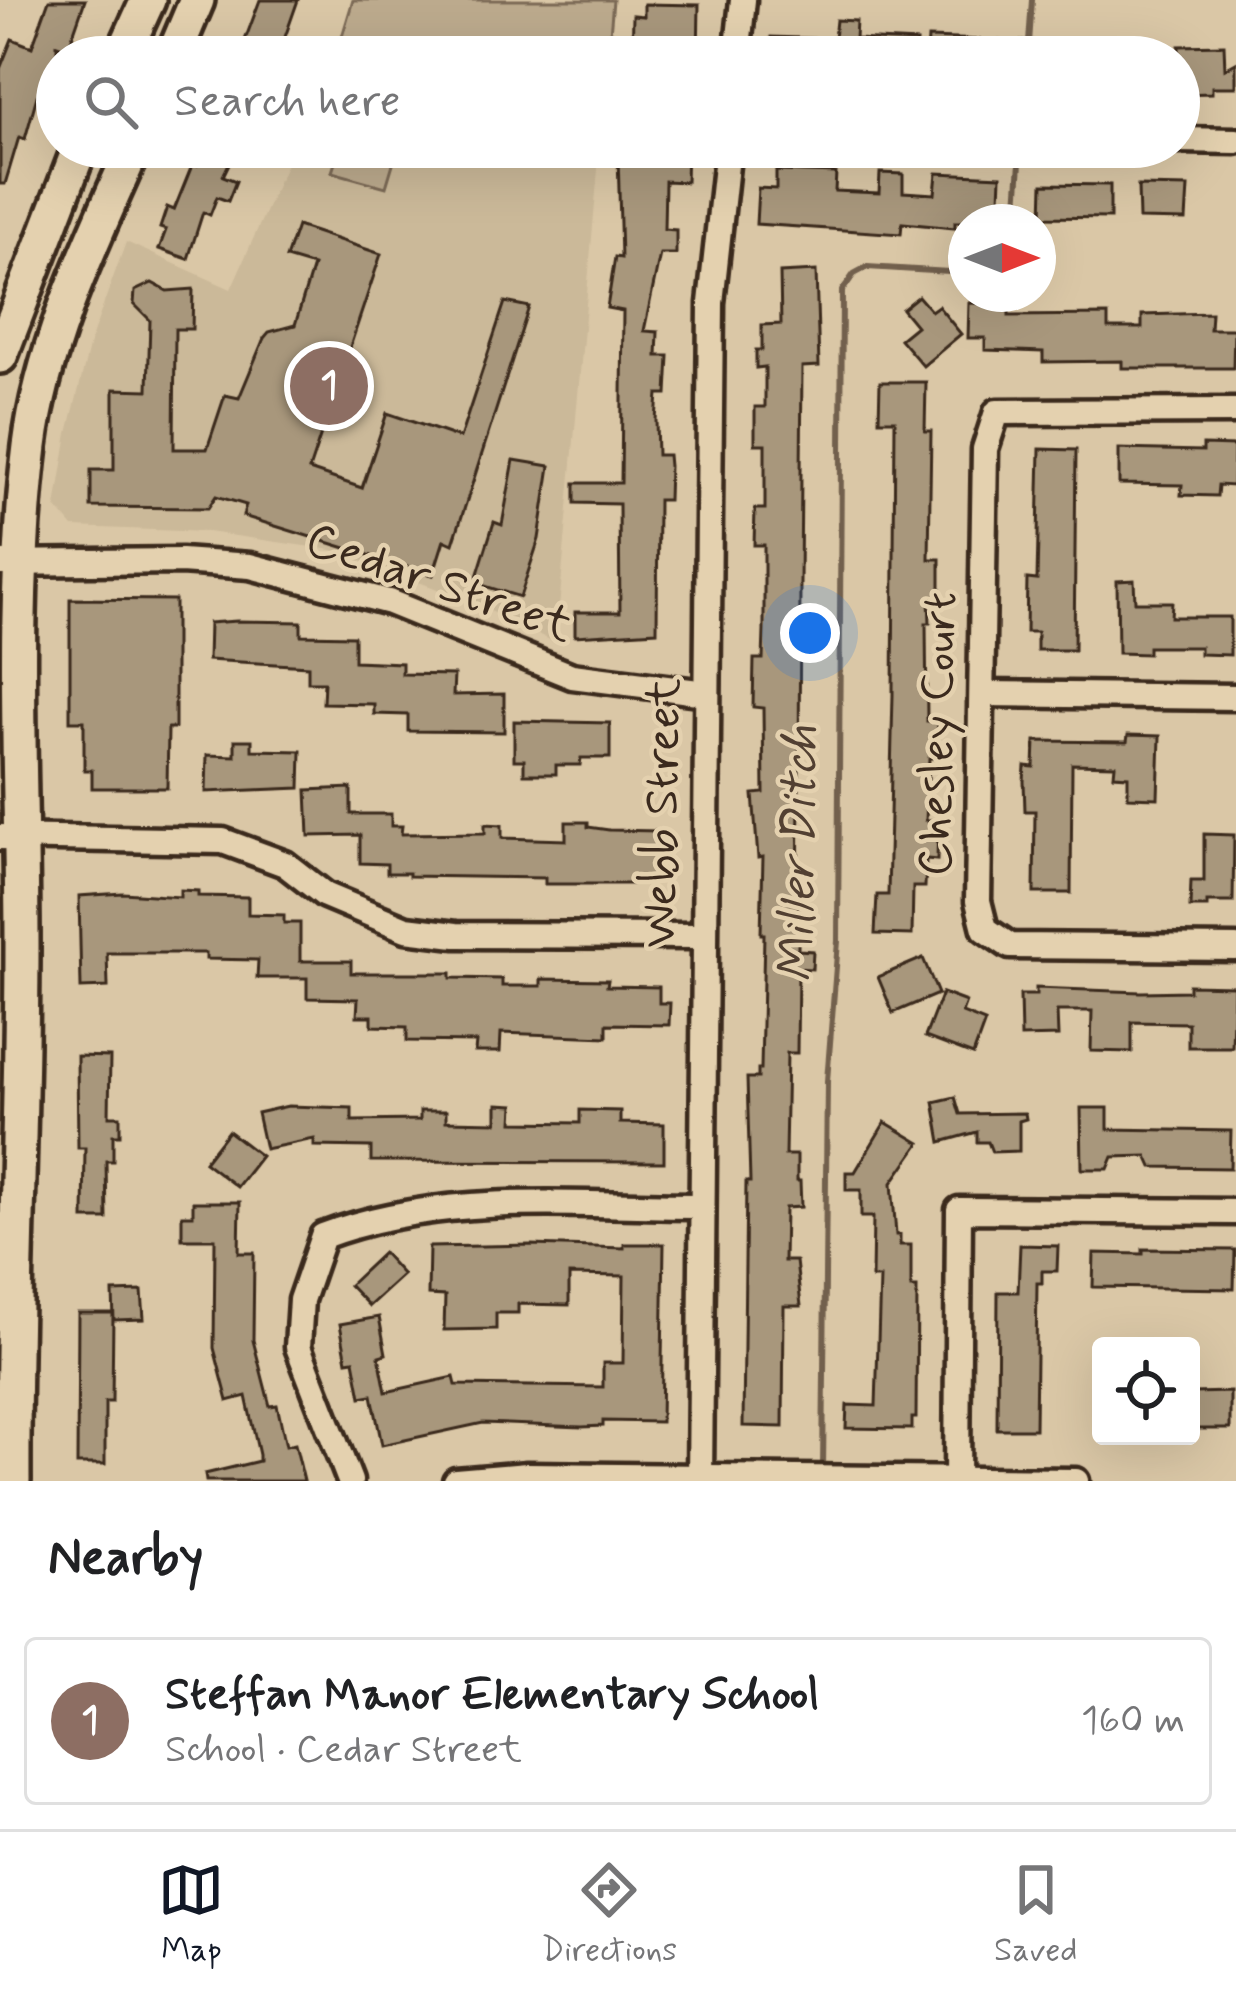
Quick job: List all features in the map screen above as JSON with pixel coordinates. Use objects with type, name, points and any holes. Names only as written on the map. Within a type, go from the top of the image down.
[{"type":"main road","points":[[132,36],[148,0]]},
{"type":"main road","points":[[182,36],[197,0]]},
{"type":"main road","points":[[1,350],[72,168]]},
{"type":"main road","points":[[13,1481],[12,563],[30,444],[49,363],[66,308],[125,168]]},
{"type":"street","points":[[739,36],[743,0]]},
{"type":"street","points":[[1200,140],[1236,141]]},
{"type":"street","name":"Webb Street","points":[[700,1478],[711,303],[726,168]]},
{"type":"street","name":"Chesley Court","points":[[1236,410],[998,412],[985,449],[978,902],[985,929],[1010,946],[1236,948]]},
{"type":"street","name":"Cedar Street","points":[[12,563],[181,561],[250,566],[389,602],[572,676],[706,693]]},
{"type":"street","points":[[982,694],[1236,697]]},
{"type":"street","points":[[11,837],[223,841],[285,864],[325,895],[406,929],[456,934],[703,936]]},
{"type":"street","points":[[350,1481],[298,1347],[301,1300],[323,1236],[412,1210],[701,1206]]},
{"type":"street","points":[[957,1480],[959,1210],[1236,1212]]},
{"type":"street","points":[[456,1481],[527,1475],[1076,1481]]},
{"type":"shaded area","points":[[353,0],[613,0],[610,36],[342,36]]},
{"type":"shaded area","points":[[285,168],[598,168],[556,643],[470,601],[332,550],[208,532],[73,527],[56,507],[68,433],[91,339],[126,242],[231,289]]},
{"type":"shaded area","points":[[333,168],[392,168],[386,187],[332,172]]},
{"type":"building","points":[[49,0],[85,0],[73,36],[36,36],[36,100],[25,139],[19,137],[5,184],[0,184],[0,69],[12,39],[32,47]]},
{"type":"building","points":[[260,0],[298,0],[285,36],[247,36]]},
{"type":"building","points":[[644,4],[699,5],[698,36],[632,36],[633,15],[644,16]]},
{"type":"building","points":[[836,20],[856,21],[855,36],[834,36]]},
{"type":"building","points":[[1224,45],[1225,69],[1236,63],[1236,87],[1212,87],[1212,93],[1200,93],[1200,46]]},
{"type":"building","points":[[191,168],[227,168],[223,176],[236,181],[228,201],[217,197],[210,215],[203,212],[188,259],[159,249],[167,207],[174,210]]},
{"type":"building","points":[[618,168],[686,168],[686,182],[665,181],[664,229],[676,230],[676,254],[660,254],[644,331],[658,332],[657,356],[669,356],[667,394],[658,394],[656,420],[657,455],[668,455],[669,466],[668,500],[658,500],[657,631],[575,636],[575,612],[620,612],[619,504],[575,503],[575,483],[621,483],[623,311],[607,308],[615,257],[621,258]]},
{"type":"building","points":[[776,171],[836,173],[835,191],[879,193],[880,173],[903,174],[903,192],[935,194],[937,173],[1001,176],[1000,204],[948,204],[948,227],[902,223],[901,234],[756,224],[758,188],[776,189]]},
{"type":"building","points":[[1043,184],[1110,185],[1110,218],[1056,217],[1056,204],[1042,204]]},
{"type":"building","points":[[1138,186],[1188,187],[1186,220],[1139,219]]},
{"type":"building","points":[[297,226],[381,254],[309,470],[362,488],[387,413],[460,438],[505,302],[529,307],[453,544],[444,540],[433,575],[243,516],[246,505],[216,496],[208,508],[91,507],[91,470],[114,470],[114,389],[148,390],[150,320],[134,304],[135,291],[152,283],[167,291],[193,289],[192,329],[175,329],[174,449],[207,449],[225,395],[239,398],[264,338],[295,325],[313,266],[286,258]]},
{"type":"building","points":[[816,271],[819,366],[802,367],[798,950],[813,951],[812,969],[798,968],[797,1053],[787,1053],[785,1155],[797,1155],[800,1181],[801,1207],[785,1208],[784,1261],[796,1261],[801,1306],[784,1306],[783,1427],[743,1426],[746,1182],[750,1182],[747,1078],[758,1078],[761,1069],[764,934],[763,857],[758,858],[753,794],[764,793],[763,708],[753,707],[754,659],[763,659],[764,631],[764,545],[754,545],[755,509],[765,509],[765,444],[755,444],[755,407],[765,407],[765,367],[756,368],[756,350],[762,350],[762,325],[781,324],[780,273]]},
{"type":"building","points":[[918,296],[931,311],[938,306],[961,334],[923,366],[900,339],[916,326],[902,309]]},
{"type":"building","points":[[969,312],[1108,315],[1108,328],[1142,328],[1142,315],[1211,313],[1210,329],[1234,329],[1233,368],[1043,362],[1043,352],[985,350],[985,338],[968,338]]},
{"type":"building","points":[[880,382],[926,382],[925,431],[931,431],[929,559],[940,559],[940,600],[929,600],[930,623],[926,623],[927,721],[938,721],[937,758],[929,758],[926,820],[938,820],[937,860],[926,859],[925,887],[913,887],[912,935],[875,934],[877,895],[888,895],[893,695],[895,420],[879,420]]},
{"type":"building","points":[[1203,445],[1234,446],[1233,486],[1218,485],[1217,496],[1181,495],[1182,485],[1119,484],[1119,449],[1203,451]]},
{"type":"building","points":[[1040,449],[1076,450],[1074,650],[1037,650],[1037,632],[1026,632],[1027,579],[1037,580]]},
{"type":"building","points":[[514,460],[550,466],[539,539],[520,597],[475,583],[494,522],[502,525]]},
{"type":"building","points":[[1134,580],[1135,602],[1172,602],[1171,617],[1230,617],[1230,655],[1200,654],[1200,647],[1148,647],[1148,654],[1118,653],[1117,581]]},
{"type":"building","points":[[70,599],[175,600],[175,728],[168,728],[167,788],[92,788],[92,770],[84,770],[84,721],[70,721]]},
{"type":"building","points":[[301,622],[301,635],[354,636],[354,661],[402,663],[402,674],[454,675],[453,695],[504,694],[504,732],[408,731],[408,715],[374,714],[374,704],[323,703],[324,682],[308,682],[308,666],[208,660],[209,623]]},
{"type":"building","points":[[514,721],[610,723],[610,758],[581,758],[580,765],[556,765],[556,774],[524,774],[524,760],[514,760]]},
{"type":"building","points":[[1128,735],[1160,736],[1158,798],[1128,797],[1128,776],[1114,775],[1115,765],[1072,764],[1071,893],[1034,893],[1035,811],[1025,811],[1024,781],[1025,766],[1034,767],[1035,741],[1127,742]]},
{"type":"building","points":[[235,740],[252,740],[252,750],[301,751],[300,788],[206,792],[207,755],[235,756]]},
{"type":"building","points":[[351,788],[351,814],[391,814],[391,826],[402,826],[401,834],[485,833],[485,824],[502,825],[502,838],[566,840],[566,822],[588,822],[588,827],[609,830],[659,831],[659,878],[632,878],[631,884],[545,884],[545,878],[387,873],[387,864],[360,863],[360,835],[309,836],[307,790]]},
{"type":"building","points":[[1204,834],[1234,835],[1233,902],[1190,907],[1191,881],[1204,881]]},
{"type":"building","points":[[180,890],[198,891],[198,896],[248,897],[248,914],[284,915],[284,923],[300,923],[300,961],[351,961],[351,973],[451,973],[451,978],[502,979],[502,986],[541,986],[541,979],[659,987],[659,1003],[670,1003],[669,1025],[607,1024],[607,1037],[501,1033],[500,1052],[475,1052],[476,1042],[407,1041],[407,1027],[372,1026],[372,1016],[357,1016],[358,999],[307,998],[307,978],[257,978],[258,960],[206,959],[206,953],[107,953],[108,987],[81,988],[79,896],[180,897]]},
{"type":"building","points":[[923,958],[938,994],[893,1013],[878,977]]},
{"type":"building","points":[[1189,985],[1234,986],[1232,1047],[1188,1047],[1188,1023],[1132,1022],[1132,1052],[1091,1051],[1092,1011],[1057,1011],[1058,1036],[1021,1037],[1020,995],[1036,995],[1036,988],[1141,992],[1189,991]]},
{"type":"building","points":[[942,993],[966,1002],[962,1013],[985,1022],[973,1055],[925,1037]]},
{"type":"building","points":[[77,1056],[110,1057],[109,1116],[120,1116],[120,1135],[113,1135],[113,1161],[106,1161],[107,1219],[84,1219],[85,1148],[78,1148]]},
{"type":"building","points":[[955,1097],[960,1114],[1025,1113],[1026,1119],[1019,1121],[1019,1151],[992,1152],[988,1142],[977,1142],[977,1132],[941,1142],[934,1102]]},
{"type":"building","points":[[497,1104],[514,1105],[513,1122],[580,1123],[580,1110],[620,1111],[620,1123],[664,1124],[664,1162],[371,1161],[371,1147],[314,1146],[314,1139],[265,1149],[257,1113],[288,1106],[352,1108],[352,1121],[420,1120],[420,1111],[446,1111],[446,1121],[497,1122]]},
{"type":"building","points":[[1081,1108],[1108,1108],[1108,1129],[1231,1131],[1230,1168],[1152,1167],[1147,1156],[1113,1157],[1108,1169],[1082,1169]]},
{"type":"building","points":[[885,1122],[920,1143],[892,1183],[896,1235],[900,1235],[900,1245],[911,1245],[911,1288],[917,1288],[916,1418],[912,1418],[912,1429],[846,1428],[847,1405],[876,1406],[880,1278],[872,1278],[873,1217],[861,1217],[861,1190],[846,1190],[846,1172],[855,1172]]},
{"type":"building","points":[[228,1131],[261,1156],[237,1187],[204,1162]]},
{"type":"building","points":[[193,1202],[240,1202],[239,1253],[254,1253],[253,1340],[270,1406],[277,1405],[286,1446],[295,1444],[304,1481],[206,1481],[205,1474],[259,1461],[259,1455],[246,1396],[228,1401],[214,1348],[215,1239],[182,1239],[182,1215],[193,1215]]},
{"type":"building","points":[[624,1244],[664,1244],[661,1422],[603,1421],[603,1426],[582,1427],[483,1423],[382,1445],[372,1395],[361,1397],[340,1324],[379,1317],[386,1354],[379,1356],[386,1392],[454,1377],[456,1385],[603,1387],[603,1363],[623,1363],[624,1276],[569,1275],[569,1305],[518,1304],[518,1313],[496,1313],[496,1329],[444,1330],[445,1296],[428,1295],[429,1247],[624,1248]]},
{"type":"building","points":[[1020,1245],[1058,1246],[1057,1271],[1042,1271],[1042,1283],[1037,1283],[1035,1429],[997,1429],[998,1292],[1018,1292]]},
{"type":"building","points":[[1143,1249],[1235,1250],[1234,1289],[1093,1287],[1094,1253],[1143,1254]]},
{"type":"building","points":[[383,1253],[403,1275],[369,1306],[349,1285]]},
{"type":"building","points":[[142,1291],[144,1319],[114,1320],[113,1292]]},
{"type":"building","points":[[78,1313],[113,1313],[112,1402],[105,1402],[105,1464],[77,1464]]},
{"type":"building","points":[[1230,1392],[1230,1429],[1200,1429],[1200,1393]]},
{"type":"waterway","name":"Miller Ditch","points":[[1029,36],[1032,0]]},
{"type":"waterway","name":"Miller Ditch","points":[[1017,204],[1020,168]]},
{"type":"waterway","name":"Miller Ditch","points":[[823,1471],[827,1081],[838,941],[842,291],[854,274],[867,267],[948,272]]},
{"type":"place","name":"Steffan Manor Elementary School","points":[[329,386]]}]
